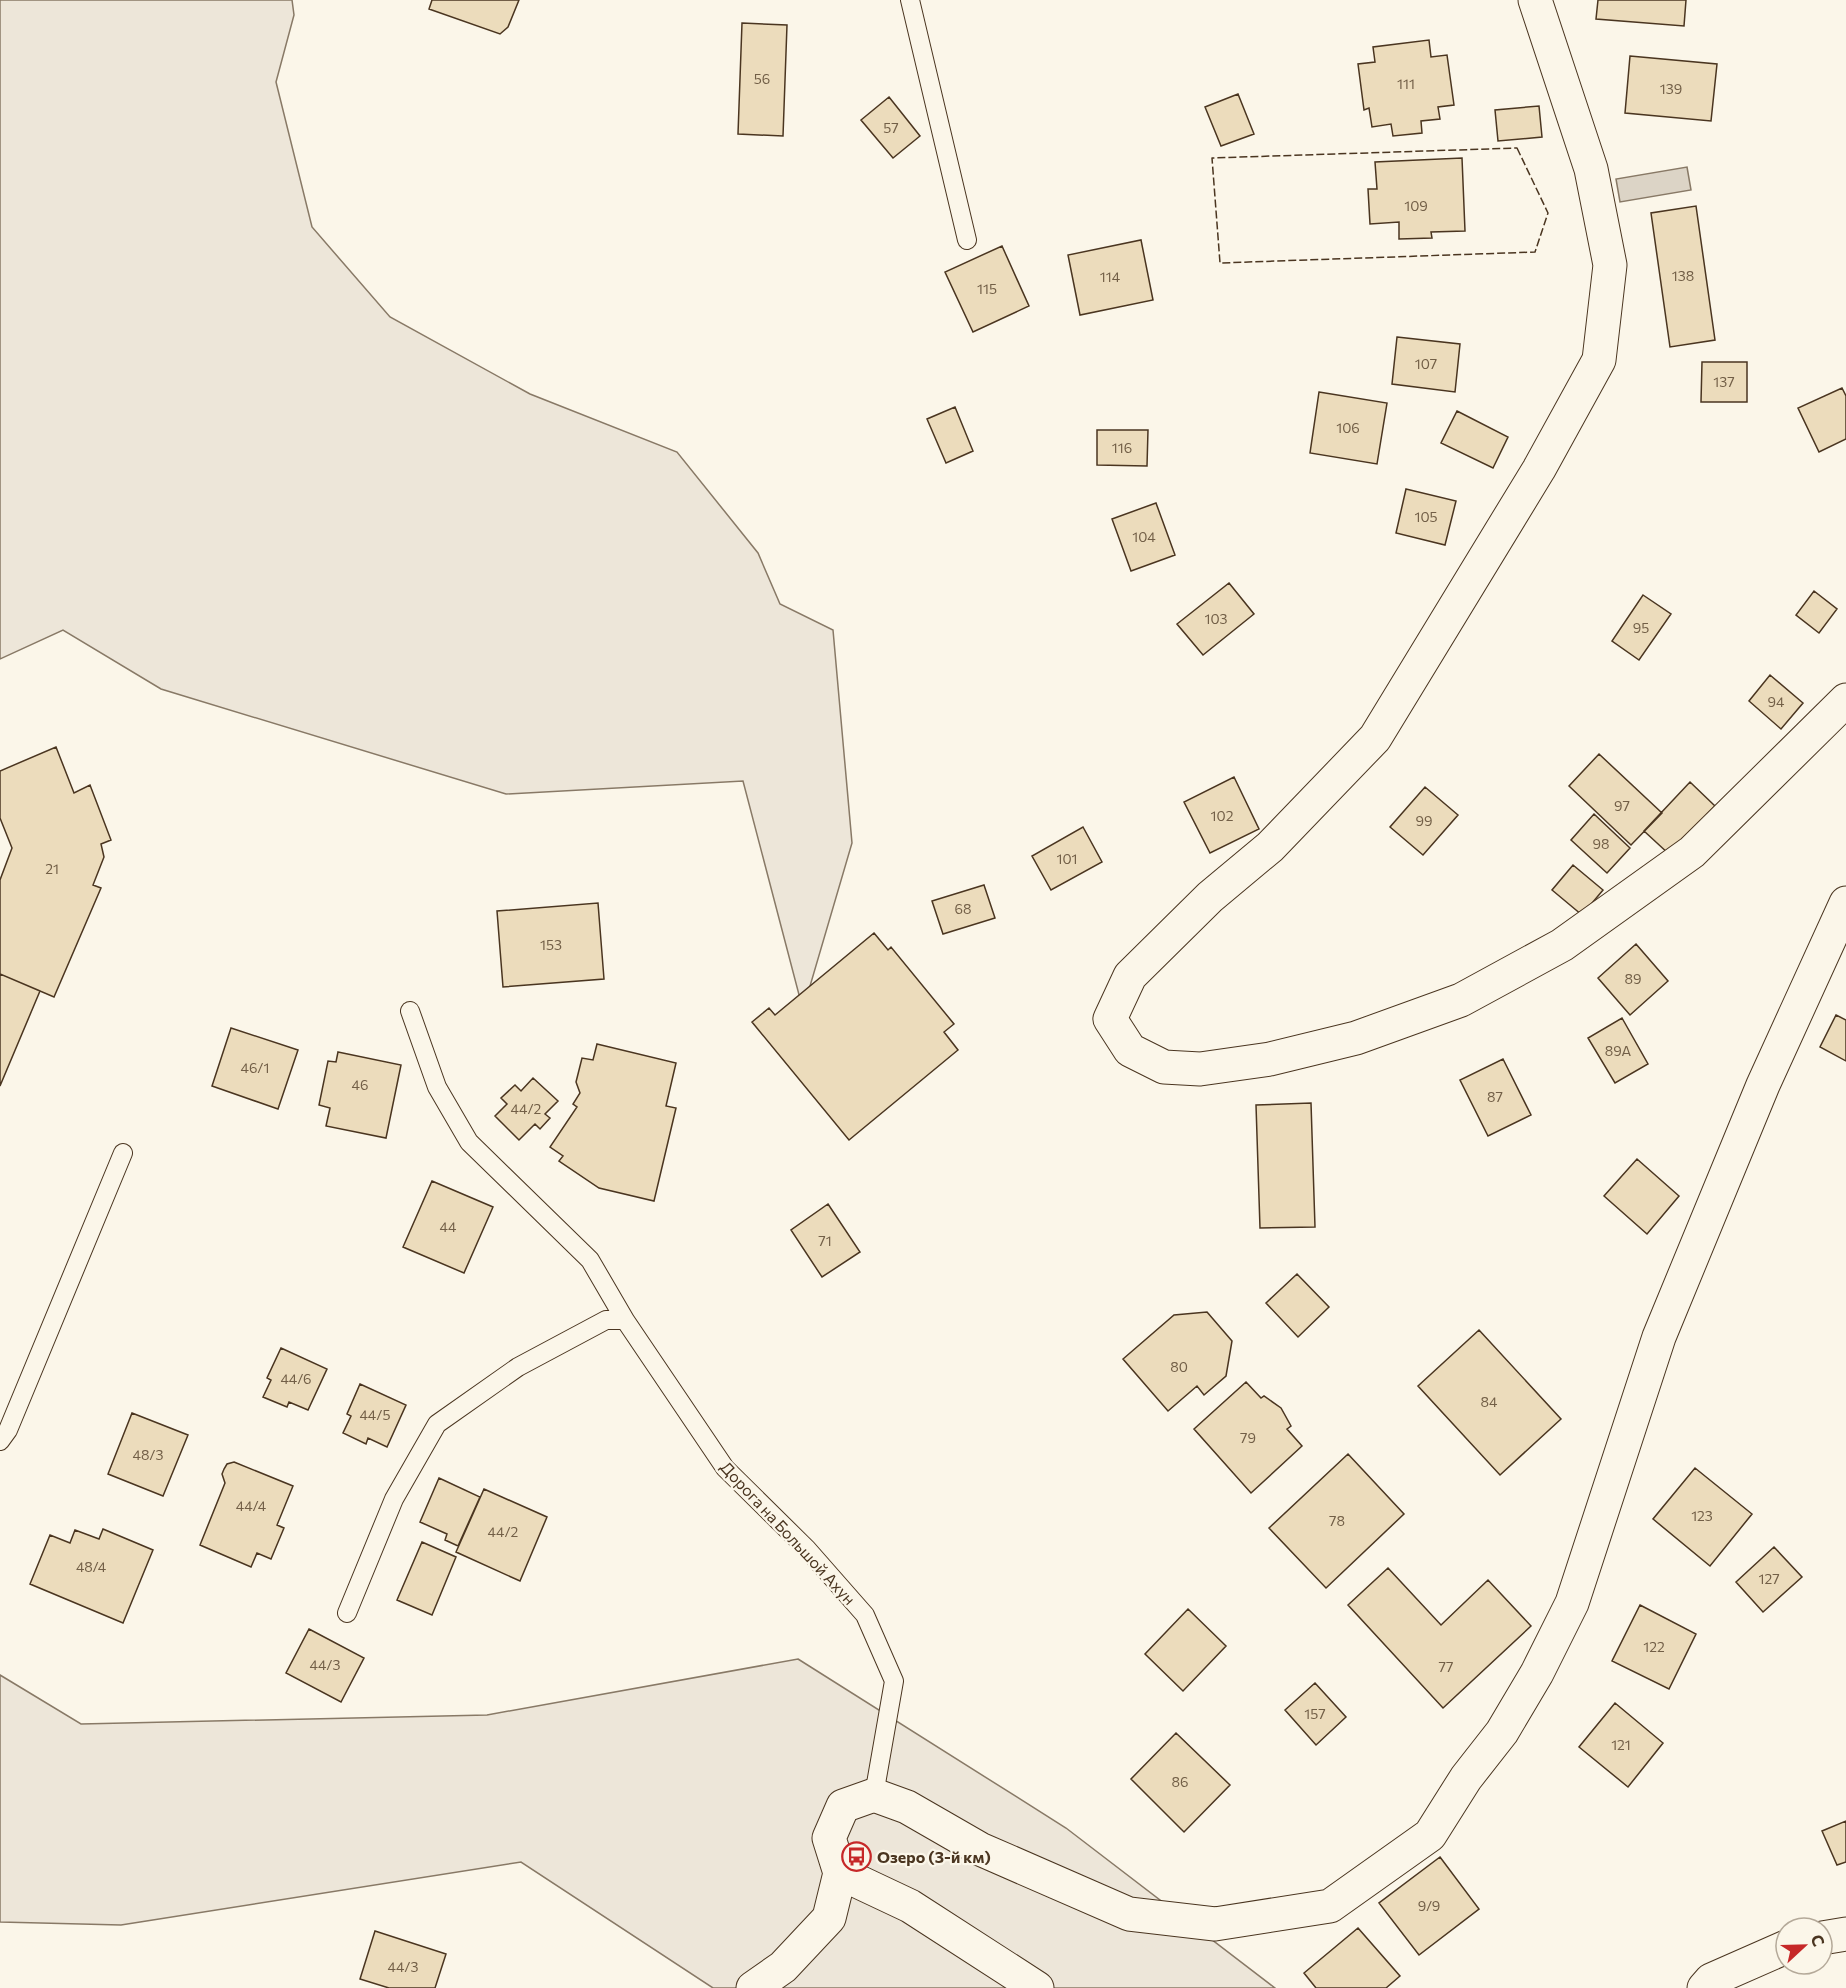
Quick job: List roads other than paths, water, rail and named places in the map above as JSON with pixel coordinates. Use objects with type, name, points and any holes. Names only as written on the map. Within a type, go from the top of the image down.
[{"type":"street","points":[[1535,0],[1591,169],[1610,265],[1599,360],[1539,469],[1375,738],[1270,847],[1210,897],[1130,976],[1110,1020],[1130,1050],[1164,1067],[1200,1069],[1270,1059],[1356,1038],[1461,1000],[1562,945],[1692,852],[1846,700]]},
{"type":"street","points":[[753,1988],[783,1967],[829,1918],[840,1873],[829,1838],[843,1806],[874,1795],[907,1807],[980,1849],[1129,1914],[1215,1924],[1330,1906],[1430,1835],[1466,1778],[1502,1732],[1537,1673],[1572,1603],[1659,1337],[1763,1085],[1846,903]]},
{"type":"street","points":[[840,1873],[910,1906],[1036,1988]]},
{"type":"street","points":[[1704,1988],[1711,1980],[1774,1952]]},
{"type":"lane","points":[[910,0],[967,240]]},
{"type":"lane","name":"Дорога на Большой Ахун","points":[[410,1011],[436,1087],[469,1142],[590,1260],[625,1320],[725,1468],[807,1550],[865,1615],[894,1681],[874,1795]]},
{"type":"lane","points":[[0,1441],[8,1430],[123,1153]]},
{"type":"lane","points":[[347,1613],[394,1498],[437,1424],[518,1367],[606,1320],[625,1320]]},
{"type":"place","name":"Озеро (3-й км)","points":[[856,1857]]}]
